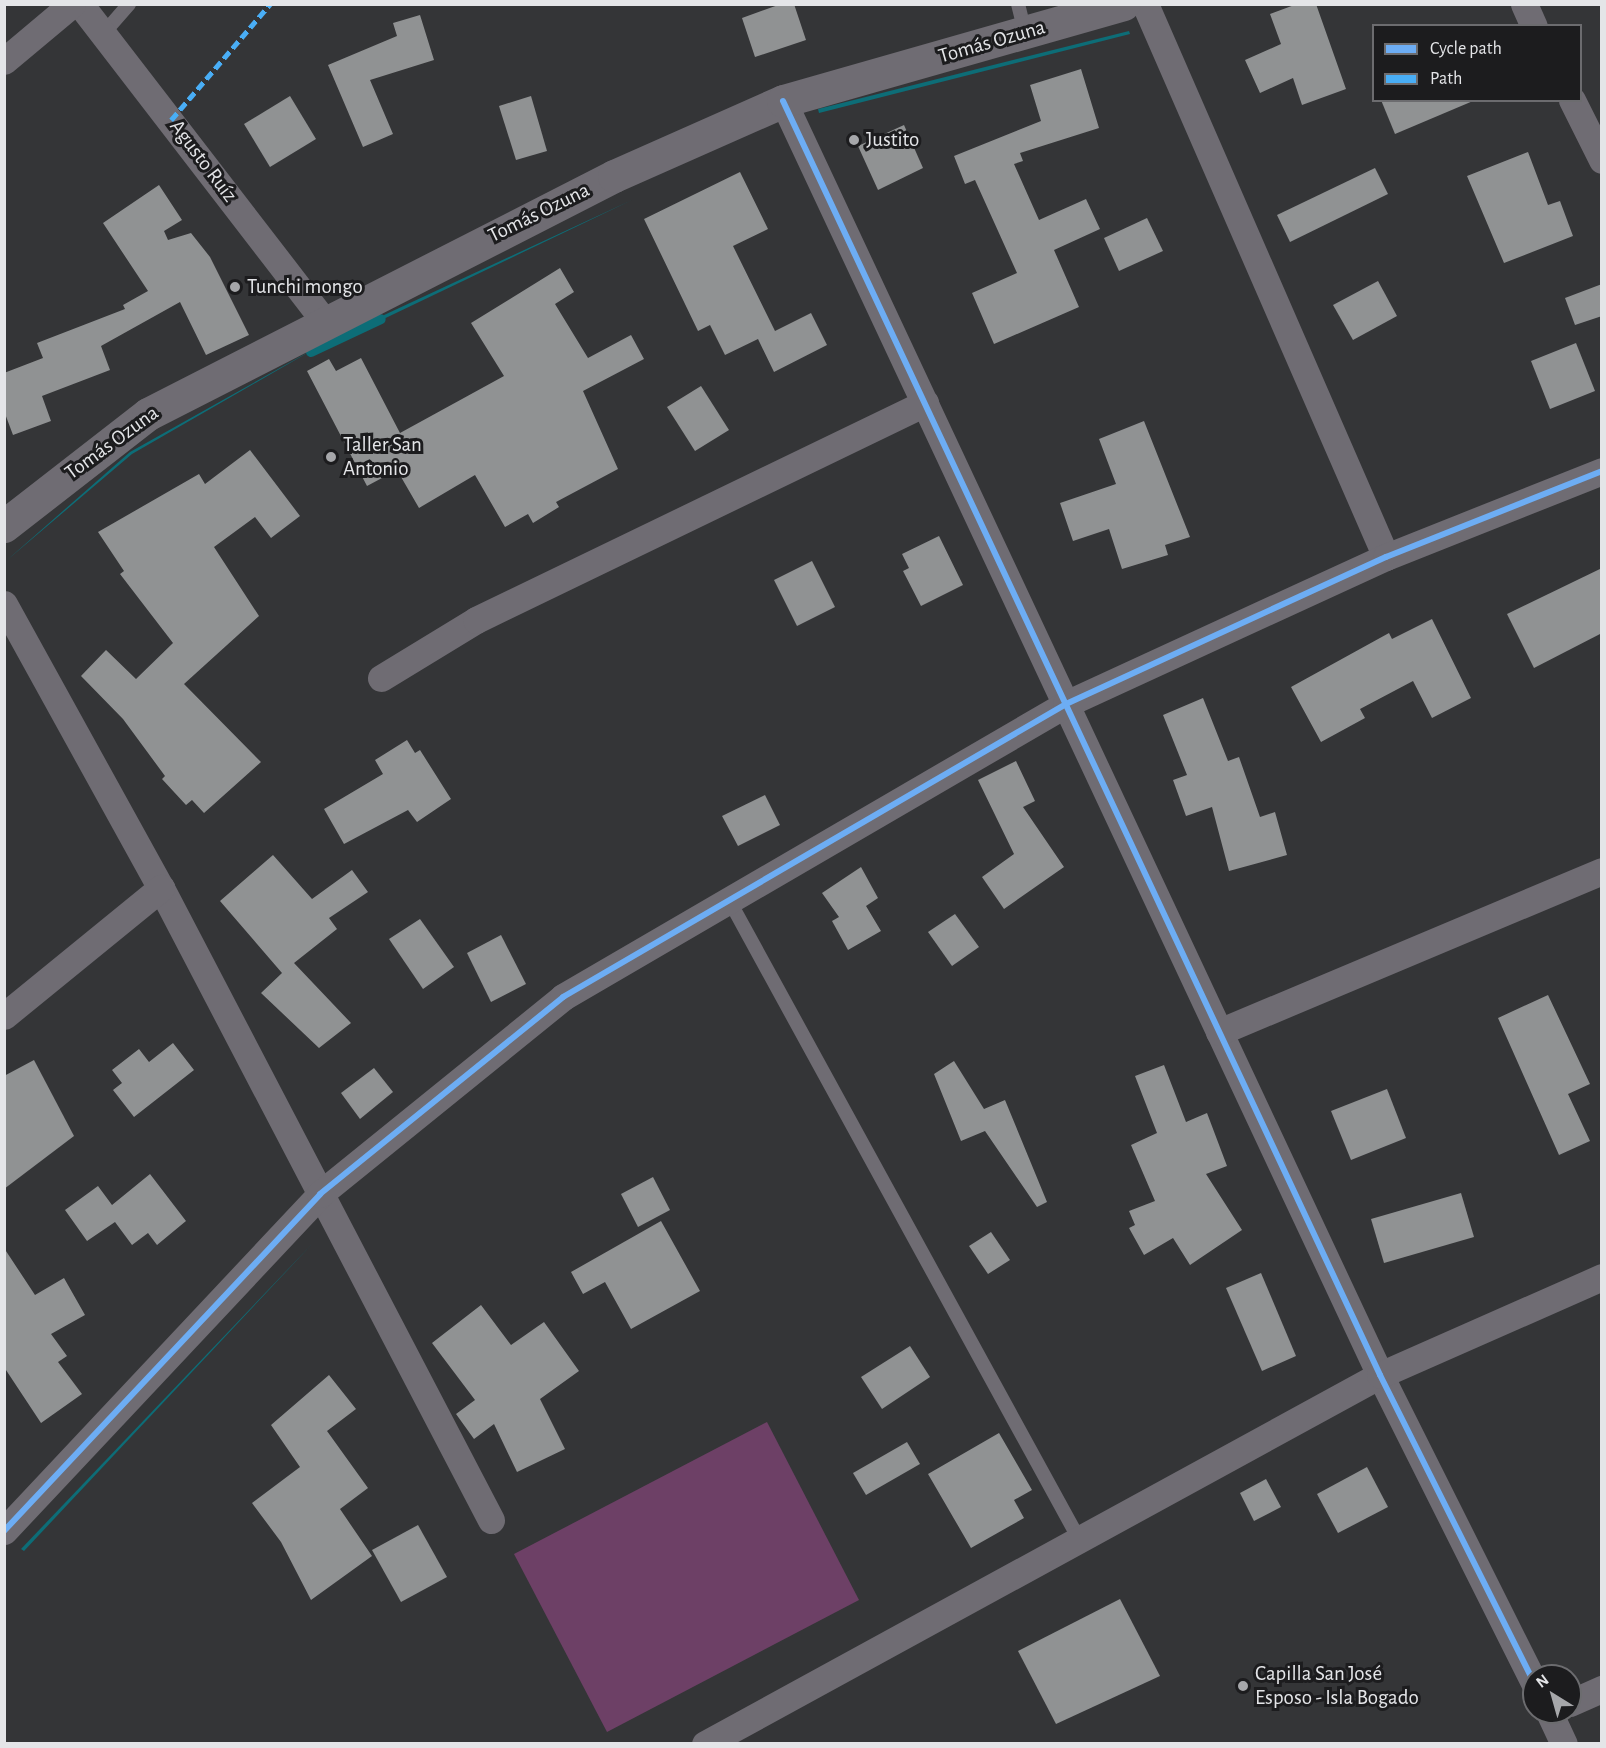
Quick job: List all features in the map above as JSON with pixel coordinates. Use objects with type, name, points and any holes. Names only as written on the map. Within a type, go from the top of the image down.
[{"type":"street","points":[[4,61],[72,4]]},
{"type":"street","name":"Agusto Ruíz","points":[[80,4],[323,320]]},
{"type":"street","name":"Tomás Ozuna","points":[[4,526],[148,414],[323,320],[615,176],[783,101],[1022,19],[1123,4]]},
{"type":"street","points":[[1145,4],[1386,557]]},
{"type":"street","points":[[1524,4],[1533,24]]},
{"type":"street","points":[[783,101],[1380,1375],[1524,1664]]},
{"type":"street","points":[[1573,102],[1602,160]]},
{"type":"street","points":[[381,678],[476,620],[925,403]]},
{"type":"street","points":[[4,1531],[320,1194],[563,997],[1066,704],[1386,557],[1602,471]]},
{"type":"street","points":[[4,604],[161,888],[491,1520]]},
{"type":"street","points":[[1219,1032],[1602,871]]},
{"type":"street","points":[[4,1016],[161,888]]},
{"type":"street","points":[[711,1742],[1380,1375],[1602,1277]]},
{"type":"street","points":[[1582,1698],[1602,1689]]},
{"type":"street","points":[[1554,1724],[1564,1743]]},
{"type":"lane","points":[[103,34],[129,4]]},
{"type":"lane","points":[[729,900],[1079,1539]]},
{"type":"shaded area","points":[[767,1422],[859,1600],[607,1732],[514,1554]]},
{"type":"water","points":[[1129,31],[1130,34],[819,113],[818,109]]},
{"type":"water","points":[[632,200],[371,325],[369,322]]},
{"type":"water","points":[[321,345],[132,454],[6,561],[130,452]]},
{"type":"water","points":[[312,1244],[24,1551],[21,1549]]},
{"type":"building","points":[[781,4],[794,4],[806,40],[755,57],[742,18]]},
{"type":"building","points":[[1297,4],[1316,4],[1346,89],[1302,105],[1293,78],[1260,93],[1245,60],[1281,44],[1270,14]]},
{"type":"building","points":[[420,15],[434,60],[370,80],[393,134],[363,147],[328,65],[397,36],[393,23]]},
{"type":"building","points":[[1081,69],[1099,128],[1020,153],[1023,161],[1014,164],[1039,220],[1086,199],[1100,229],[1054,250],[1079,307],[994,344],[972,293],[1017,273],[975,180],[965,184],[954,156],[1041,121],[1030,85]]},
{"type":"building","points":[[290,96],[316,139],[270,167],[244,124]]},
{"type":"building","points":[[531,96],[547,151],[516,160],[499,106]]},
{"type":"building","points":[[1382,102],[1471,102],[1395,134]]},
{"type":"building","points":[[904,125],[923,168],[878,190],[858,146]]},
{"type":"building","points":[[1528,152],[1548,205],[1560,201],[1573,236],[1504,263],[1467,176]]},
{"type":"building","points":[[1375,168],[1388,194],[1290,242],[1277,215]]},
{"type":"building","points":[[740,172],[768,229],[733,246],[775,331],[811,313],[827,345],[774,372],[758,339],[725,355],[710,325],[698,331],[644,219]]},
{"type":"building","points":[[159,185],[182,220],[164,231],[168,240],[191,233],[210,257],[249,335],[206,355],[180,302],[101,346],[110,370],[42,396],[51,421],[13,435],[4,411],[4,373],[43,358],[37,343],[125,309],[123,305],[148,291],[103,223]]},
{"type":"building","points":[[1147,218],[1163,251],[1119,271],[1104,238]]},
{"type":"building","points":[[560,268],[574,292],[555,304],[588,358],[631,335],[644,359],[583,391],[618,469],[556,502],[559,507],[533,523],[528,514],[505,527],[475,475],[419,508],[397,470],[367,486],[307,371],[329,359],[336,371],[361,358],[400,433],[504,376],[471,323]]},
{"type":"building","points":[[1378,281],[1397,316],[1353,340],[1333,305]]},
{"type":"building","points":[[1602,284],[1602,316],[1575,325],[1565,298]]},
{"type":"building","points":[[1576,343],[1595,391],[1550,409],[1531,361]]},
{"type":"building","points":[[701,386],[729,430],[695,451],[667,407]]},
{"type":"building","points":[[1144,421],[1190,537],[1165,545],[1168,555],[1122,569],[1109,529],[1073,541],[1060,503],[1116,484],[1099,439]]},
{"type":"building","points":[[250,450],[300,516],[271,538],[255,517],[214,547],[259,616],[184,684],[261,762],[204,813],[192,800],[186,805],[162,779],[165,776],[123,719],[81,676],[106,650],[136,679],[173,643],[120,574],[124,571],[98,532],[199,474],[205,484]]},
{"type":"building","points":[[939,536],[963,585],[921,606],[903,571],[909,568],[902,554]]},
{"type":"building","points":[[812,561],[835,607],[797,626],[774,580]]},
{"type":"building","points":[[1602,568],[1602,633],[1534,668],[1507,614]]},
{"type":"building","points":[[1432,619],[1471,698],[1432,718],[1413,681],[1360,709],[1365,718],[1321,742],[1291,687],[1389,633],[1392,639]]},
{"type":"building","points":[[1203,698],[1228,761],[1239,757],[1260,817],[1275,812],[1287,855],[1229,871],[1212,807],[1186,816],[1173,780],[1187,775],[1163,715]]},
{"type":"building","points":[[407,740],[415,753],[420,750],[451,799],[417,822],[408,810],[344,844],[324,809],[383,774],[375,760]]},
{"type":"building","points":[[1016,761],[1035,801],[1023,807],[1064,867],[1004,909],[982,877],[1014,854],[978,780]]},
{"type":"building","points":[[765,795],[780,825],[738,846],[722,816]]},
{"type":"building","points":[[273,855],[312,899],[352,870],[368,892],[329,918],[337,929],[294,963],[351,1023],[319,1048],[261,993],[282,973],[220,901]]},
{"type":"building","points":[[861,867],[878,898],[866,906],[881,931],[848,950],[832,921],[839,917],[822,893]]},
{"type":"building","points":[[955,914],[979,947],[952,966],[928,932]]},
{"type":"building","points":[[420,919],[454,967],[423,989],[389,939]]},
{"type":"building","points":[[501,935],[526,984],[491,1002],[467,953]]},
{"type":"building","points":[[1548,995],[1590,1084],[1568,1094],[1590,1141],[1559,1155],[1498,1018]]},
{"type":"building","points":[[173,1043],[194,1070],[134,1117],[113,1090],[122,1083],[112,1070],[139,1049],[149,1062]]},
{"type":"building","points":[[34,1060],[74,1136],[4,1189],[4,1076]]},
{"type":"building","points":[[954,1061],[984,1109],[1005,1100],[1047,1202],[1037,1207],[985,1131],[961,1141],[934,1074]]},
{"type":"building","points":[[1164,1065],[1186,1122],[1207,1113],[1227,1166],[1206,1174],[1242,1230],[1190,1265],[1173,1238],[1144,1255],[1129,1228],[1135,1225],[1129,1211],[1155,1201],[1131,1145],[1157,1133],[1135,1076]]},
{"type":"building","points":[[374,1068],[393,1092],[360,1119],[341,1093]]},
{"type":"building","points":[[1387,1089],[1406,1138],[1351,1160],[1331,1111]]},
{"type":"building","points":[[150,1174],[186,1221],[157,1245],[148,1233],[132,1245],[115,1222],[87,1241],[65,1210],[98,1186],[112,1205]]},
{"type":"building","points":[[653,1177],[670,1210],[638,1227],[621,1194]]},
{"type":"building","points":[[1461,1193],[1474,1237],[1384,1263],[1371,1219]]},
{"type":"building","points":[[661,1221],[700,1291],[631,1329],[605,1282],[583,1294],[571,1272]]},
{"type":"building","points":[[991,1232],[1010,1260],[988,1274],[969,1246]]},
{"type":"building","points":[[4,1248],[35,1295],[64,1278],[85,1315],[51,1334],[67,1356],[58,1362],[82,1394],[41,1423],[4,1367]]},
{"type":"building","points":[[1261,1273],[1296,1356],[1262,1371],[1226,1288]]},
{"type":"building","points":[[481,1305],[511,1345],[544,1322],[579,1371],[540,1399],[565,1449],[517,1472],[494,1424],[474,1439],[456,1414],[475,1400],[432,1343]]},
{"type":"building","points":[[910,1346],[930,1377],[882,1409],[861,1377]]},
{"type":"building","points":[[329,1375],[356,1409],[327,1431],[368,1488],[340,1509],[372,1556],[311,1600],[281,1542],[252,1503],[300,1467],[271,1425]]},
{"type":"building","points":[[999,1433],[1032,1490],[1014,1500],[1024,1518],[971,1548],[928,1474]]},
{"type":"building","points":[[907,1442],[920,1464],[866,1495],[853,1473]]},
{"type":"building","points":[[1367,1467],[1388,1507],[1338,1533],[1317,1494]]},
{"type":"building","points":[[1266,1479],[1281,1507],[1254,1521],[1240,1493]]},
{"type":"building","points":[[418,1525],[447,1577],[401,1602],[372,1550]]},
{"type":"building","points":[[1120,1599],[1160,1676],[1056,1724],[1018,1651]]},
{"type":"waterway","points":[[311,352],[381,319]]},
{"type":"marked path","points":[[171,120],[270,4]]},
{"type":"cycle path","points":[[783,101],[1380,1375],[1524,1664]]},
{"type":"cycle path","points":[[4,1531],[320,1194],[563,997],[1066,704],[1386,557],[1602,471]]},
{"type":"place","name":"Justito","points":[[854,140]]},
{"type":"place","name":"Tunchi mongo","points":[[235,287]]},
{"type":"place","name":"Taller San Antonio","points":[[331,457]]},
{"type":"place","name":"Capilla San José Esposo - Isla Bogado","points":[[1243,1686]]}]
